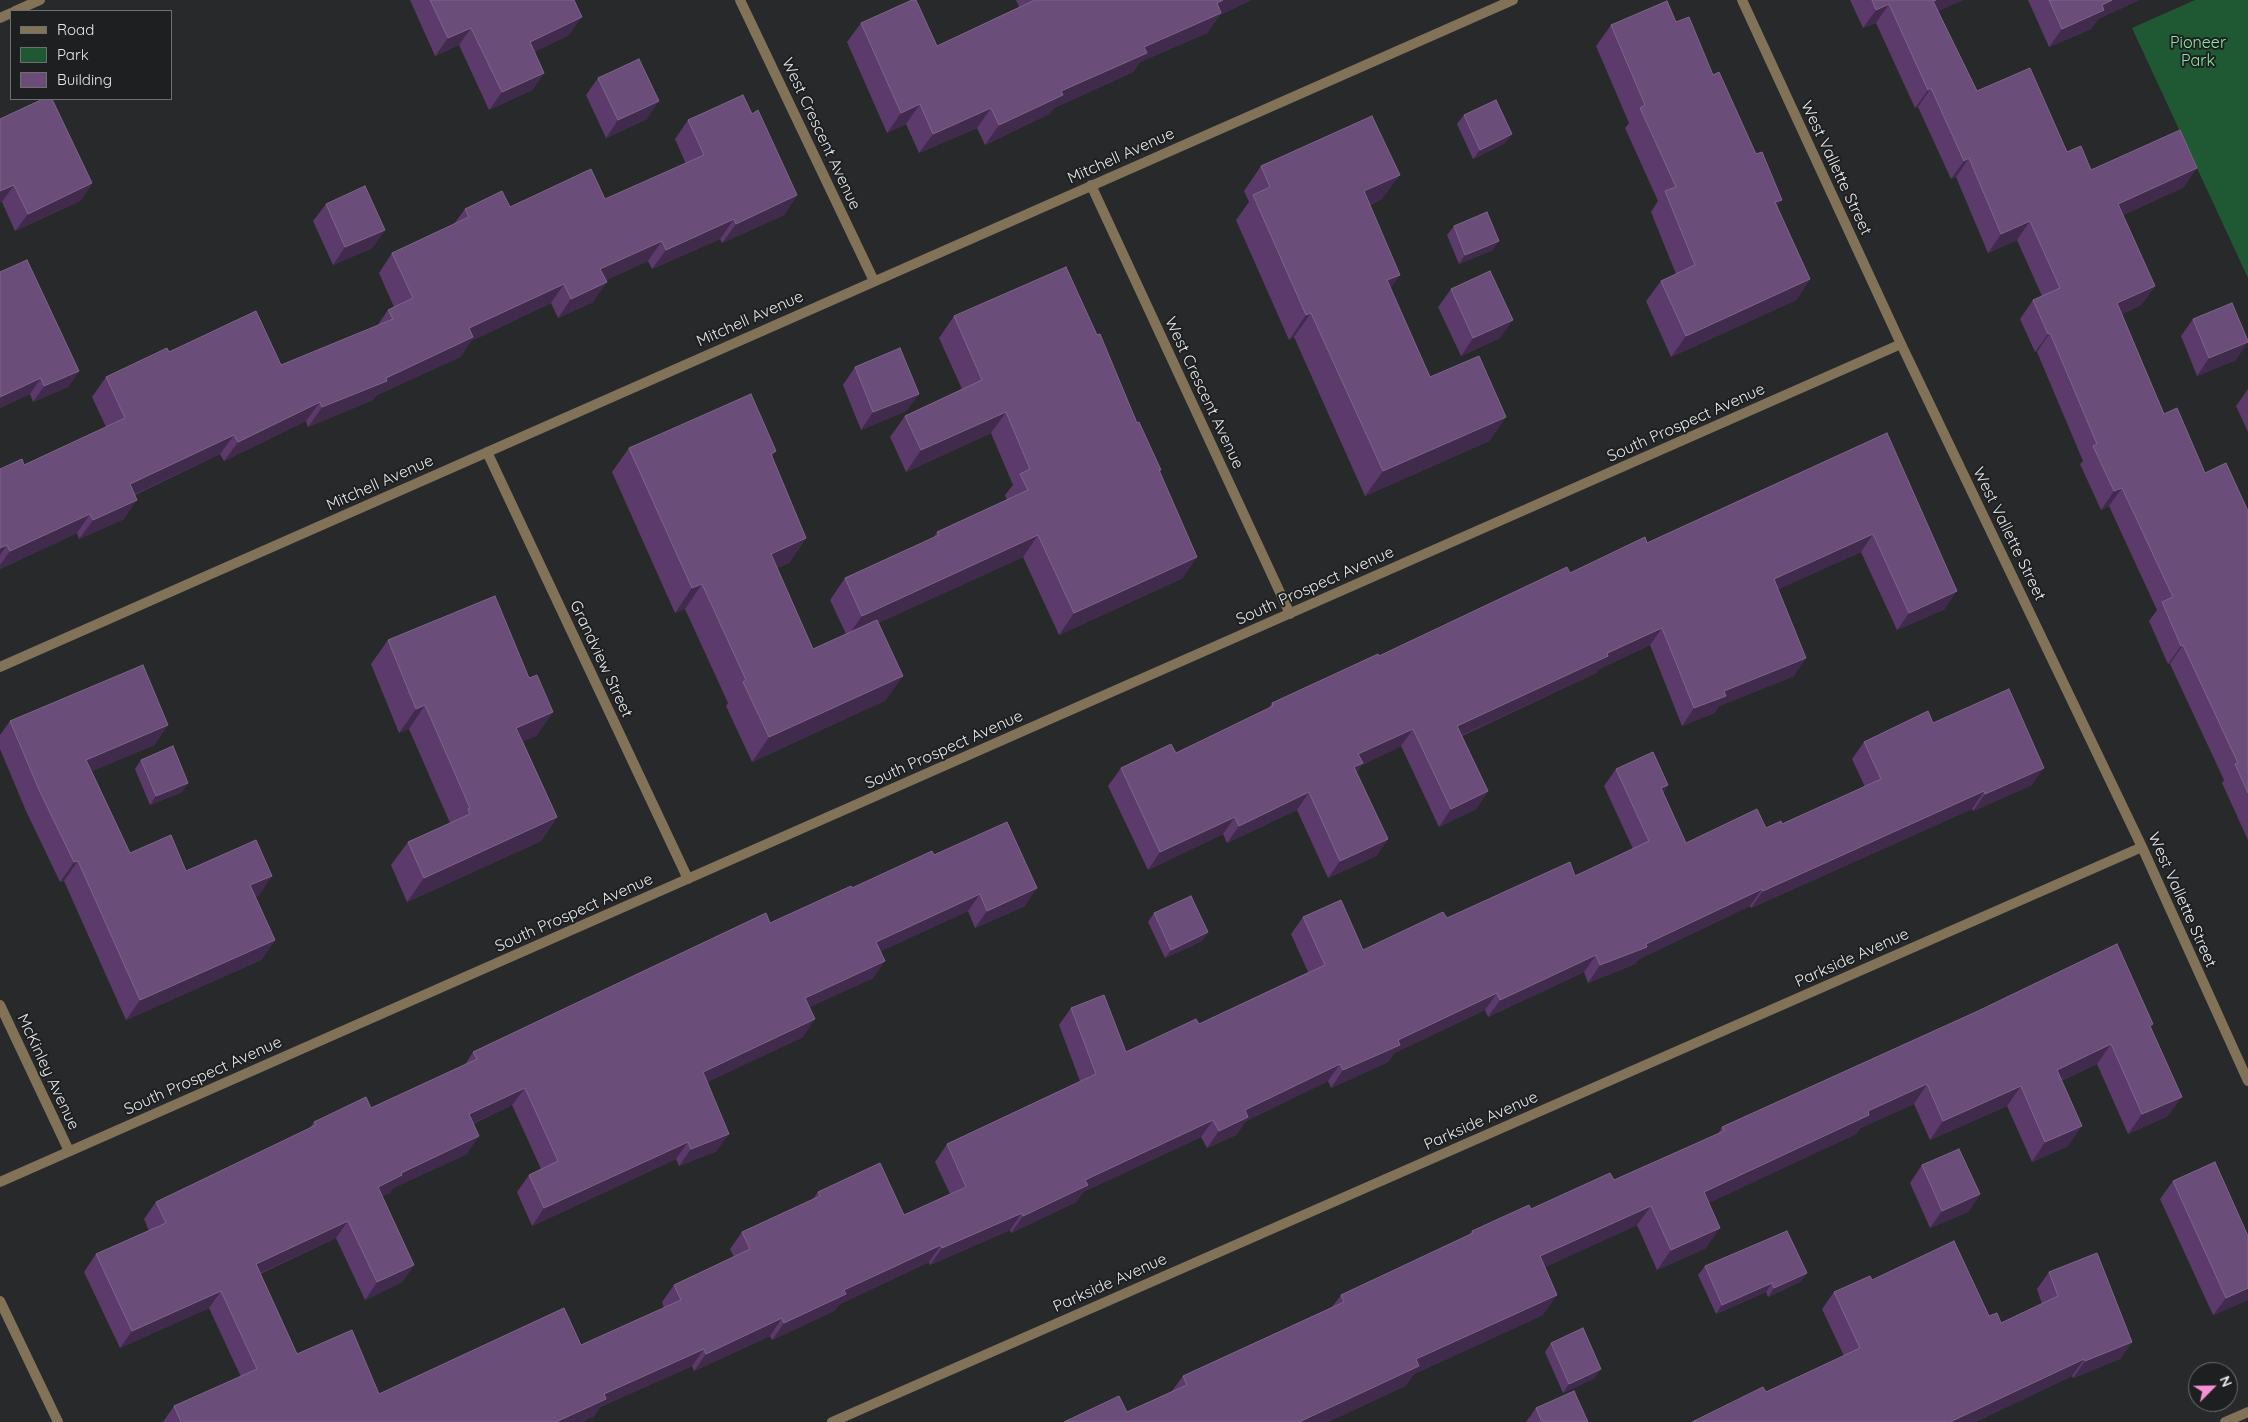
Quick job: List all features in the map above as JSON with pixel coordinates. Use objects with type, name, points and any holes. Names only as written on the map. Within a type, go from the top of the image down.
[{"type":"street","points":[[17,10],[40,0]]},
{"type":"street","name":"West Crescent Avenue","points":[[740,0],[874,281]]},
{"type":"street","name":"Mitchell Avenue","points":[[0,667],[1513,0]]},
{"type":"street","name":"West Vallette Street","points":[[1742,0],[1901,344],[2142,847],[2248,1081]]},
{"type":"street","name":"West Crescent Avenue","points":[[1091,185],[1290,614]]},
{"type":"street","name":"South Prospect Avenue","points":[[0,1182],[1901,344]]},
{"type":"street","name":"Grandview Street","points":[[487,452],[688,879]]},
{"type":"street","name":"Parkside Avenue","points":[[832,1422],[2142,847]]},
{"type":"street","name":"McKinley Avenue","points":[[0,1005],[70,1152]]},
{"type":"street","points":[[0,1300],[58,1422]]},
{"type":"street","points":[[2225,1422],[2248,1412]]},
{"type":"green space","name":"Pioneer Park","points":[[2195,0],[2248,0],[2248,278],[2132,28]]},
{"type":"building","points":[[430,0],[574,0],[582,17],[530,42],[544,73],[502,92],[471,28],[448,38]]},
{"type":"building","points":[[912,0],[916,0],[937,46],[1035,0],[1223,0],[1217,3],[1221,13],[1144,47],[1147,53],[1061,91],[1063,95],[999,125],[991,108],[933,134],[920,104],[901,113],[861,23]]},
{"type":"building","points":[[1872,0],[1936,0],[1933,1],[1977,91],[2030,68],[2067,152],[2081,146],[2091,170],[2180,130],[2197,168],[2118,204],[2155,286],[2117,303],[2164,414],[2177,408],[2205,473],[2226,463],[2248,511],[2248,793],[2235,764],[2238,763],[2183,645],[2181,646],[2162,602],[2173,597],[2122,488],[2114,491],[2093,446],[2097,444],[2050,333],[2048,334],[2033,300],[2060,288],[2030,221],[2001,234],[1969,158],[1964,161],[1931,88],[1928,90],[1889,4],[1876,10]]},
{"type":"building","points":[[2049,0],[2112,0],[2102,5],[2104,10],[2062,29]]},
{"type":"building","points":[[1667,1],[1676,22],[1689,17],[1713,75],[1719,72],[1756,154],[1762,152],[1782,200],[1775,202],[1810,279],[1686,336],[1661,281],[1695,265],[1665,191],[1676,187],[1640,108],[1645,105],[1611,25]]},
{"type":"building","points":[[639,59],[659,101],[618,120],[598,78]]},
{"type":"building","points":[[743,95],[752,114],[758,110],[797,195],[736,224],[734,219],[666,250],[662,241],[600,269],[607,282],[571,299],[564,284],[469,328],[473,337],[386,378],[387,381],[322,407],[320,402],[238,442],[234,435],[130,484],[137,500],[93,520],[90,514],[10,551],[7,545],[0,548],[0,469],[22,459],[24,465],[125,418],[106,377],[167,348],[169,352],[256,311],[281,365],[393,319],[388,310],[413,298],[392,253],[469,217],[465,209],[502,191],[510,207],[591,169],[605,199],[704,155],[688,120]]},
{"type":"building","points":[[41,100],[52,100],[92,183],[28,214],[14,185],[0,191],[0,119]]},
{"type":"building","points":[[1496,100],[1512,134],[1480,150],[1464,115]]},
{"type":"building","points":[[1372,116],[1400,175],[1364,191],[1400,275],[1387,280],[1430,377],[1479,356],[1506,417],[1383,471],[1311,313],[1306,315],[1253,195],[1270,187],[1261,166]]},
{"type":"building","points":[[365,186],[385,230],[345,247],[326,204]]},
{"type":"building","points":[[1487,212],[1499,241],[1465,255],[1454,226]]},
{"type":"building","points":[[27,260],[79,371],[44,386],[41,378],[0,397],[0,272]]},
{"type":"building","points":[[1066,267],[1097,335],[1100,334],[1137,423],[1139,422],[1161,470],[1159,470],[1197,557],[1074,613],[1038,535],[862,616],[845,578],[939,535],[937,532],[1028,490],[1020,474],[1030,469],[1006,412],[921,450],[905,416],[982,380],[954,316]]},
{"type":"building","points":[[1490,271],[1513,320],[1473,338],[1451,289]]},
{"type":"building","points":[[2232,303],[2248,342],[2209,358],[2193,319]]},
{"type":"building","points":[[900,348],[919,394],[873,412],[855,367]]},
{"type":"building","points":[[751,394],[776,451],[771,454],[806,538],[771,554],[813,649],[877,620],[903,676],[769,737],[743,682],[746,680],[702,584],[692,588],[629,448]]},
{"type":"building","points":[[1887,433],[1957,591],[1909,613],[1873,534],[1774,579],[1806,658],[1724,691],[1726,696],[1694,708],[1662,628],[1607,653],[1608,656],[1457,726],[1488,791],[1451,809],[1413,729],[1358,754],[1363,763],[1354,767],[1388,839],[1340,861],[1309,792],[1239,826],[1235,817],[1160,852],[1121,768],[1171,744],[1176,753],[1273,706],[1272,703],[1378,654],[1379,656],[1567,567],[1570,573],[1645,537],[1647,543]]},
{"type":"building","points":[[495,596],[529,678],[537,675],[553,712],[516,728],[557,817],[424,878],[408,842],[470,814],[468,809],[470,808],[425,705],[416,709],[388,640]]},
{"type":"building","points":[[143,665],[168,725],[86,760],[130,853],[171,835],[186,871],[256,840],[272,876],[250,885],[275,940],[140,1000],[78,861],[74,862],[40,792],[10,721]]},
{"type":"building","points":[[2009,689],[2044,768],[1985,794],[1984,791],[1763,891],[1762,889],[1646,944],[1647,947],[1600,965],[1596,955],[1500,1000],[1497,993],[1398,1040],[1400,1045],[1343,1070],[1340,1064],[1245,1110],[1248,1117],[1219,1131],[1213,1120],[1085,1180],[1088,1185],[1023,1216],[1022,1213],[942,1248],[941,1245],[844,1290],[846,1294],[784,1323],[782,1318],[706,1354],[704,1349],[604,1394],[606,1399],[556,1422],[181,1422],[174,1406],[257,1369],[221,1291],[132,1331],[96,1254],[166,1223],[156,1202],[316,1125],[314,1122],[366,1097],[371,1108],[477,1059],[473,1052],[766,913],[770,923],[932,851],[934,855],[1007,822],[1037,888],[987,911],[980,894],[876,942],[885,961],[805,998],[815,1019],[703,1072],[729,1134],[691,1149],[688,1142],[544,1208],[529,1175],[558,1161],[525,1088],[469,1114],[479,1136],[401,1173],[402,1175],[378,1187],[414,1265],[377,1282],[348,1221],[256,1264],[297,1354],[352,1330],[379,1394],[564,1308],[581,1345],[681,1300],[674,1285],[750,1249],[742,1232],[820,1196],[818,1192],[880,1163],[904,1215],[966,1187],[947,1144],[1096,1074],[1071,1008],[1104,995],[1126,1052],[1196,1019],[1199,1024],[1325,965],[1303,917],[1341,900],[1363,950],[1443,912],[1447,918],[1570,862],[1575,876],[1649,841],[1616,769],[1653,752],[1668,785],[1661,788],[1686,843],[1757,809],[1766,828],[1781,821],[1782,824],[1881,779],[1864,742],[1928,711],[1933,723]]},
{"type":"building","points":[[173,746],[188,783],[156,796],[141,760]]},
{"type":"building","points":[[1191,896],[1208,932],[1171,950],[1154,913]]},
{"type":"building","points":[[2117,944],[2153,1024],[2150,1026],[2182,1097],[2142,1114],[2111,1044],[2057,1070],[2082,1126],[2045,1142],[2021,1086],[1943,1121],[1927,1084],[1868,1111],[1869,1115],[1704,1192],[1720,1228],[1671,1250],[1651,1206],[1540,1256],[1557,1295],[1416,1359],[1419,1366],[1299,1422],[1064,1422],[1119,1396],[1127,1412],[1187,1385],[1183,1376],[1344,1302],[1341,1295],[1473,1233],[1472,1231],[1529,1205],[1531,1209],[1610,1173],[1614,1180],[1724,1131],[1722,1127],[1978,1011]]},
{"type":"building","points":[[1959,1149],[1980,1194],[1942,1211],[1922,1165]]},
{"type":"building","points":[[2215,1162],[2248,1236],[2248,1288],[2226,1298],[2173,1181]]},
{"type":"building","points":[[1787,1231],[1807,1273],[1774,1288],[1772,1283],[1722,1305],[1705,1266]]},
{"type":"building","points":[[1954,1241],[1989,1316],[1997,1313],[2001,1323],[2058,1296],[2049,1272],[2097,1253],[2132,1342],[2085,1361],[2084,1359],[1950,1422],[1692,1422],[1763,1387],[1766,1392],[1860,1348],[1834,1292],[1870,1276],[1872,1280]]},
{"type":"building","points":[[1583,1328],[1601,1369],[1569,1384],[1551,1343]]},
{"type":"building","points":[[1574,1391],[1588,1422],[1542,1422],[1536,1408]]}]
